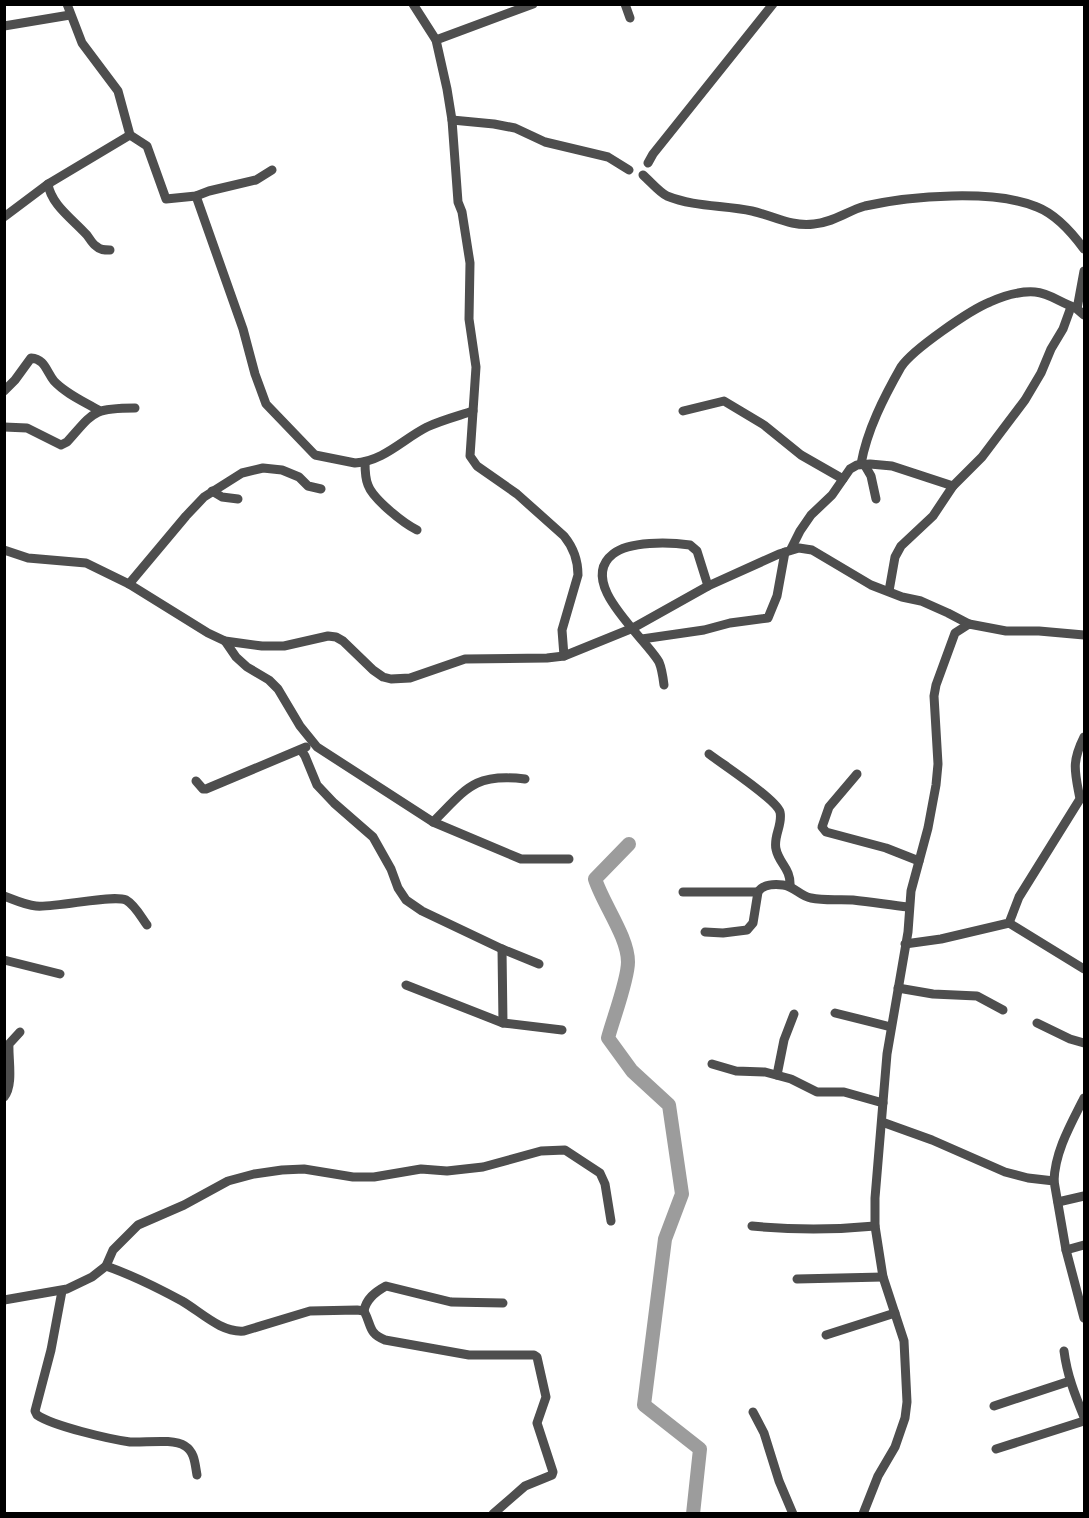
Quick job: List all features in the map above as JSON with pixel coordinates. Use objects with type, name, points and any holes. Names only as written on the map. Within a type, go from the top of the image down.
[{"type":"street","points":[[67,4],[82,42],[118,92],[130,135],[147,146],[166,199],[196,196],[209,190],[256,180],[272,170]]},
{"type":"street","points":[[413,4],[436,40],[452,120],[458,202],[462,212],[470,263],[469,319],[476,367],[469,451],[471,460],[517,494],[564,536],[574,554],[578,575],[562,630],[564,656]]},
{"type":"street","points":[[436,40],[533,4]]},
{"type":"street","points":[[625,4],[630,18]]},
{"type":"street","points":[[648,163],[774,4]]},
{"type":"street","points":[[4,26],[70,15]]},
{"type":"street","points":[[452,120],[515,128],[545,142],[608,157],[629,170]]},
{"type":"street","points":[[4,217],[48,184],[130,135]]},
{"type":"street","points":[[643,175],[666,195],[696,203],[750,211],[800,225],[835,220],[862,207],[877,204],[952,195],[1010,199],[1039,207],[1056,220],[1084,248]]},
{"type":"street","points":[[48,184],[59,207],[98,248],[110,250]]},
{"type":"street","points":[[196,196],[266,404],[315,455],[355,463],[365,462],[389,452],[428,427],[473,411]]},
{"type":"street","points":[[888,591],[895,557],[900,546],[933,516],[953,486],[982,457],[1025,400],[1041,373],[1051,349],[1078,310],[1084,271]]},
{"type":"street","points":[[876,499],[871,476],[863,464],[874,420],[902,366],[933,338],[981,306],[1013,295],[1029,292],[1046,294],[1078,310]]},
{"type":"street","points":[[4,391],[31,358],[41,360],[54,381],[100,411]]},
{"type":"street","points":[[683,411],[724,401],[764,425],[801,455],[843,479]]},
{"type":"street","points":[[4,427],[27,428],[61,445],[67,442],[90,416],[100,411],[109,408],[135,408]]},
{"type":"street","points":[[365,462],[365,475],[370,489],[403,522],[417,530]]},
{"type":"street","points":[[642,639],[768,618],[777,596],[788,550],[805,523],[832,495],[850,469],[863,464],[892,466],[953,486]]},
{"type":"street","points":[[129,584],[186,516],[212,491],[242,473],[263,468],[282,470],[295,475],[308,486],[321,489]]},
{"type":"street","points":[[212,491],[225,498],[238,500]]},
{"type":"street","points":[[664,685],[658,662],[611,601],[602,578],[603,565],[618,550],[630,546],[690,544],[697,551],[708,586]]},
{"type":"street","points":[[4,550],[28,558],[86,563],[129,584],[208,633],[225,641],[262,646],[284,646],[328,636],[336,637],[373,670],[391,679],[410,678],[465,659],[564,656],[633,628],[708,586],[788,550],[803,548],[812,550],[832,561],[855,578],[902,597],[921,601],[969,624],[1006,631],[1039,630],[1084,635]]},
{"type":"street","points":[[863,1514],[878,1476],[895,1447],[908,1402],[904,1341],[883,1277],[875,1226],[884,1078],[909,920],[908,907],[928,828],[937,774],[934,696],[936,685],[956,633],[969,624]]},
{"type":"street","points":[[225,641],[236,657],[247,667],[269,680],[278,689],[300,726],[313,742],[433,822],[521,859],[569,859]]},
{"type":"street","points":[[1009,923],[1020,897],[1082,800],[1075,773],[1075,760],[1084,737]]},
{"type":"street","points":[[196,781],[203,789],[206,789],[300,750],[313,742]]},
{"type":"street","points":[[300,750],[305,756],[317,785],[373,837],[406,900],[415,907],[502,950],[539,964]]},
{"type":"street","points":[[709,754],[746,780],[777,807],[780,820],[775,844],[777,856],[788,870],[790,886]]},
{"type":"street","points":[[857,774],[829,807],[822,827],[826,832],[886,848],[919,861]]},
{"type":"street","points":[[433,822],[479,781],[496,777],[525,779]]},
{"type":"street","points":[[705,932],[723,933],[747,930],[753,923],[758,892],[765,886],[790,886],[802,895],[817,899],[852,900],[908,907]]},
{"type":"street","points":[[683,892],[758,892]]},
{"type":"street","points":[[4,896],[22,904],[38,906],[90,902],[114,897],[126,900],[147,926]]},
{"type":"street","points":[[905,944],[942,939],[1009,923],[1084,969]]},
{"type":"street","points":[[502,950],[503,1023]]},
{"type":"street","points":[[4,960],[60,974]]},
{"type":"street","points":[[406,985],[503,1023],[562,1030]]},
{"type":"street","points":[[898,988],[933,994],[977,996],[1003,1010]]},
{"type":"street","points":[[835,1013],[891,1027]]},
{"type":"street","points":[[777,1075],[784,1040],[794,1014]]},
{"type":"street","points":[[1037,1023],[1070,1039],[1084,1043]]},
{"type":"street","points":[[4,1097],[8,1093],[9,1044],[20,1032]]},
{"type":"street","points":[[712,1064],[736,1071],[765,1072],[803,1083],[817,1092],[844,1092],[883,1103]]},
{"type":"street","points":[[1084,1098],[1061,1145],[1054,1181],[1066,1250],[1083,1302],[1084,1317]]},
{"type":"street","points":[[882,1122],[933,1140],[1005,1172],[1054,1181]]},
{"type":"street","points":[[4,1300],[62,1291],[92,1277],[106,1266],[113,1250],[138,1225],[184,1205],[228,1181],[282,1170],[304,1169],[374,1177],[421,1169],[447,1171],[483,1167],[541,1151],[565,1150],[600,1173],[605,1184],[611,1221]]},
{"type":"street","points":[[1058,1202],[1084,1196]]},
{"type":"street","points":[[752,1226],[845,1229],[875,1226]]},
{"type":"street","points":[[1066,1250],[1084,1245]]},
{"type":"street","points":[[106,1266],[124,1272],[162,1291],[224,1328],[236,1332],[310,1311],[364,1311]]},
{"type":"street","points":[[797,1279],[883,1277]]},
{"type":"street","points":[[493,1514],[525,1486],[552,1475],[554,1472],[537,1423],[546,1397],[537,1357],[534,1355],[469,1355],[385,1340],[371,1331],[364,1311],[369,1298],[386,1286],[451,1302],[503,1303]]},
{"type":"street","points":[[62,1291],[51,1350],[35,1411],[37,1415],[101,1436],[131,1442],[167,1442],[185,1446],[194,1456],[197,1475]]},
{"type":"street","points":[[826,1335],[895,1313]]},
{"type":"street","points":[[996,1449],[1084,1419],[1070,1381],[1064,1351]]},
{"type":"street","points":[[994,1407],[1070,1381]]},
{"type":"street","points":[[753,1412],[764,1433],[793,1514]]},
{"type":"waterway","points":[[629,844],[595,879],[620,931],[628,962],[623,989],[608,1038],[632,1071],[669,1105],[682,1194],[665,1239],[644,1405],[700,1449],[693,1514]]}]
